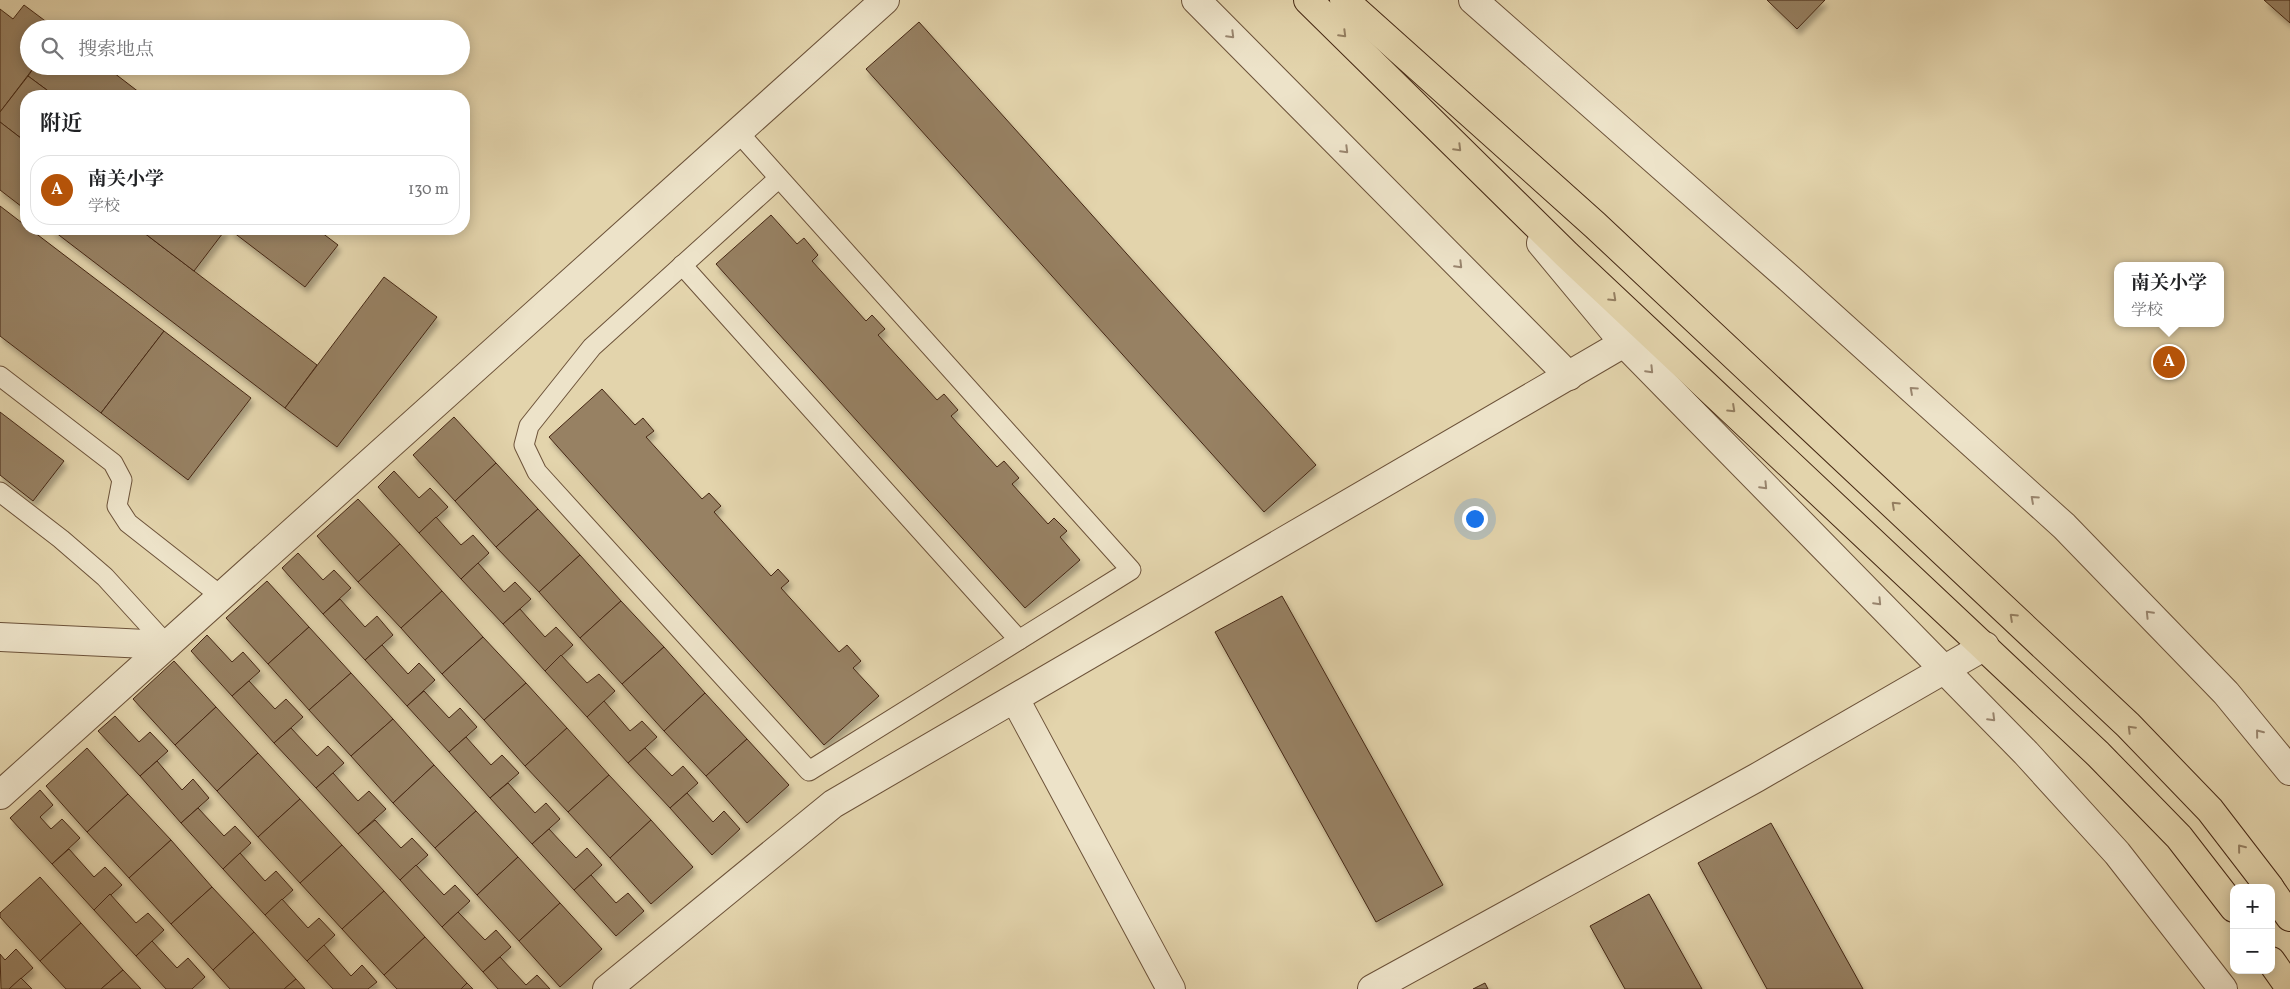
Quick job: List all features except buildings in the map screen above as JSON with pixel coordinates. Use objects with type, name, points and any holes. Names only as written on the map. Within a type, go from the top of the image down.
[{"type":"main road","points":[[1308,0],[1567,255],[2098,754],[2179,837],[2230,903]]},
{"type":"main road","points":[[1344,0],[1595,225],[2128,725],[2210,810],[2266,884]]},
{"type":"main road","points":[[2275,896],[2290,917]]},
{"type":"main road","points":[[2275,967],[2290,988]]},
{"type":"street","points":[[0,795],[885,0]]},
{"type":"street","points":[[1196,0],[1569,376]]},
{"type":"street","points":[[1473,0],[1790,279],[2064,526],[2226,693],[2290,771]]},
{"type":"street","points":[[1483,173],[1624,343],[2026,753],[2116,853],[2223,989]]},
{"type":"street","points":[[607,989],[833,804],[1624,343]]},
{"type":"street","points":[[0,637],[167,645]]},
{"type":"street","points":[[1377,988],[1748,782],[1985,646]]},
{"type":"street","points":[[1015,699],[1171,989]]},
{"type":"lane","points":[[738,132],[1131,570],[809,771],[537,472],[524,445],[529,426],[592,347],[778,178]]},
{"type":"lane","points":[[682,265],[1019,640]]},
{"type":"lane","points":[[0,376],[113,463],[122,480],[117,506],[128,522],[221,596]]},
{"type":"lane","points":[[0,492],[61,539],[105,577],[167,645]]},
{"type":"place","name":"南关小学","points":[[2169,362]]}]
